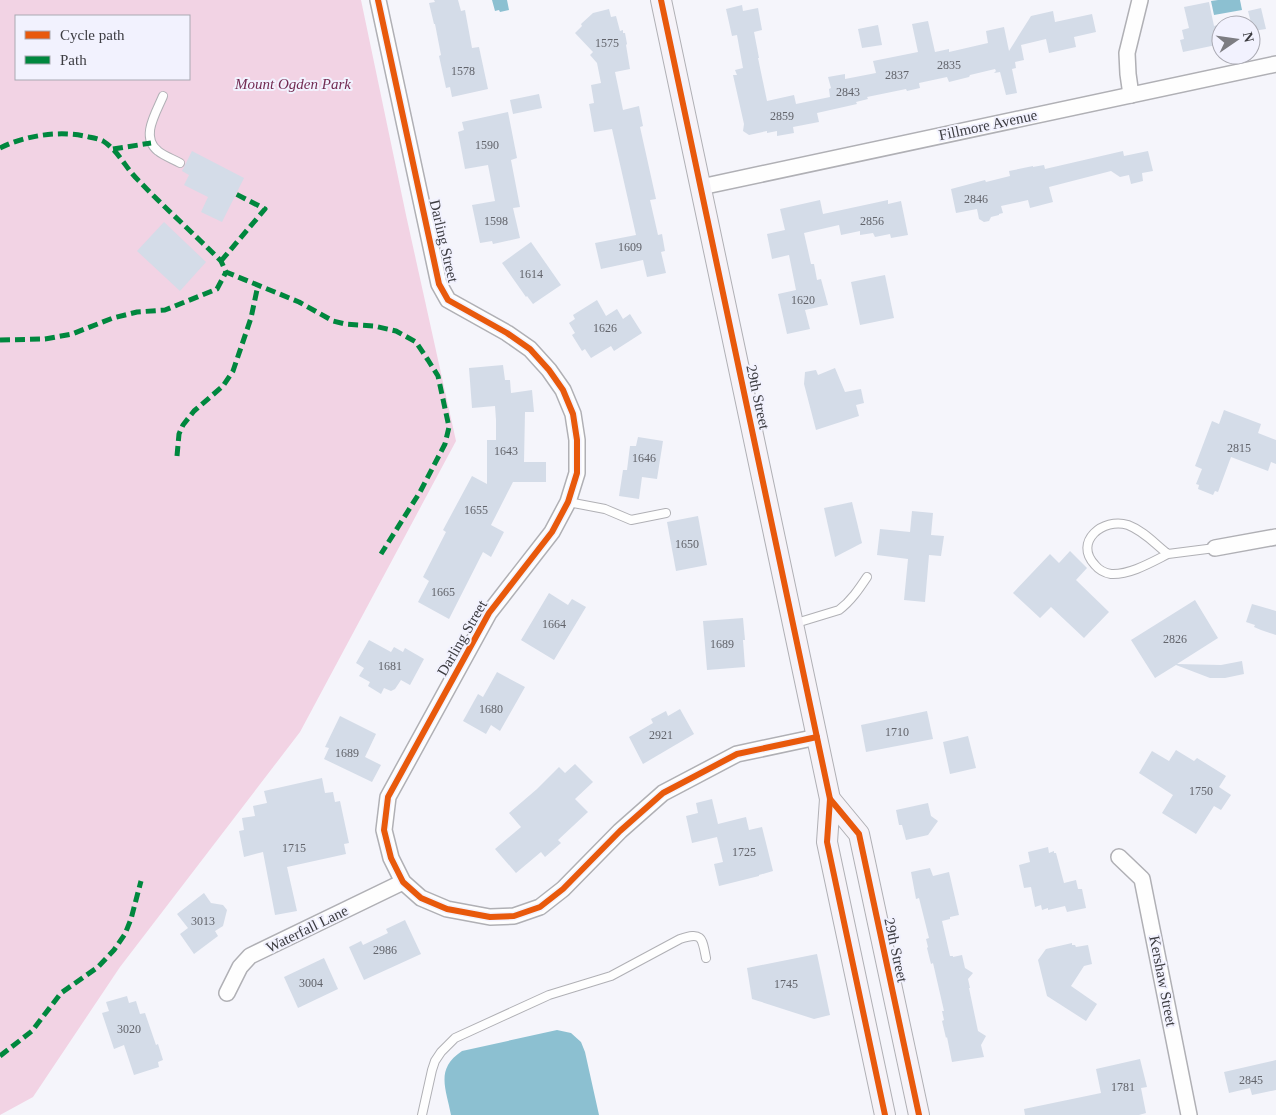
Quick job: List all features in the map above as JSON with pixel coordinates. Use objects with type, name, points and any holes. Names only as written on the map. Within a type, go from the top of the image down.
[{"type":"street","name":"Darling Street","points":[[378,0],[439,284],[448,300],[507,333],[530,350],[549,370],[563,390],[573,414],[577,440],[577,473],[568,502],[552,532],[489,613],[388,797],[384,830],[391,858],[403,882],[421,898],[447,909],[490,916],[514,916],[540,907],[563,889],[620,831],[663,793],[737,754],[817,737]]},
{"type":"street","name":"29th Street","points":[[662,0],[830,799],[827,842],[885,1115]]},
{"type":"street","points":[[1131,95],[1127,54],[1140,0]]},
{"type":"street","name":"Fillmore Avenue","points":[[701,187],[1276,64]]},
{"type":"street","points":[[1215,548],[1276,537]]},
{"type":"street","name":"29th Street","points":[[830,799],[859,834],[919,1115]]},
{"type":"street","name":"Kershaw Street","points":[[1119,857],[1142,879],[1189,1115]]},
{"type":"street","name":"Waterfall Lane","points":[[227,993],[240,967],[250,956],[403,882]]},
{"type":"lane","points":[[163,96],[149,128],[151,143],[158,151],[180,163]]},
{"type":"lane","points":[[568,502],[605,509],[631,520],[666,514]]},
{"type":"lane","points":[[1168,554],[1141,531],[1117,523],[1106,525],[1096,530],[1089,540],[1087,551],[1090,560],[1099,570],[1110,574],[1140,568],[1168,554],[1215,548]]},
{"type":"lane","points":[[793,624],[839,610],[856,594],[867,577]]},
{"type":"lane","points":[[422,1115],[435,1061],[455,1038],[548,995],[611,976],[680,939],[690,936],[701,938],[706,958]]},
{"type":"green space","name":"Mount Ogden Park","points":[[0,0],[361,0],[456,441],[300,732],[120,967],[33,1097],[0,1115]]},
{"type":"water","points":[[492,0],[507,0],[509,10],[495,11]]},
{"type":"water","points":[[1240,0],[1242,10],[1214,15],[1211,1]]},
{"type":"water","points":[[557,1030],[571,1033],[581,1042],[599,1115],[451,1115],[445,1088],[445,1072],[448,1065],[462,1051]]},
{"type":"building","points":[[434,0],[458,0],[461,11],[465,10],[472,48],[479,47],[488,89],[452,97],[450,87],[446,88],[435,24],[429,3],[435,2]]},
{"type":"building","points":[[1209,2],[1212,15],[1211,46],[1183,52],[1180,40],[1184,39],[1182,30],[1189,28],[1184,7]]},
{"type":"building","points":[[742,5],[743,11],[758,8],[762,30],[754,32],[767,101],[794,95],[796,104],[830,97],[829,89],[831,88],[828,77],[845,74],[845,79],[876,73],[873,61],[918,52],[912,24],[928,21],[935,52],[949,49],[949,52],[988,43],[986,31],[1004,27],[1009,51],[1031,16],[1053,11],[1055,22],[1092,14],[1096,32],[1074,37],[1076,47],[1049,53],[1046,39],[1021,45],[1024,60],[1015,62],[1016,68],[1012,69],[1017,93],[1006,95],[1000,72],[994,73],[995,69],[949,82],[947,77],[919,83],[920,88],[867,97],[868,99],[856,102],[857,104],[817,113],[819,122],[793,127],[794,133],[777,136],[777,131],[767,133],[767,131],[749,135],[743,131],[744,124],[733,75],[737,75],[735,70],[743,68],[737,35],[732,36],[726,9]]},
{"type":"building","points":[[1261,8],[1266,29],[1261,30],[1261,15],[1249,15],[1248,11]]},
{"type":"building","points":[[609,9],[611,17],[616,16],[620,31],[623,30],[623,33],[625,33],[630,69],[615,72],[623,110],[639,106],[643,126],[640,127],[656,199],[650,200],[658,235],[662,234],[665,251],[661,252],[666,273],[647,277],[643,260],[601,269],[595,243],[636,235],[612,129],[594,132],[589,104],[594,103],[591,85],[601,83],[597,63],[590,55],[593,52],[575,33],[582,26],[581,24],[593,13]]},
{"type":"building","points":[[878,25],[882,45],[862,48],[858,29]]},
{"type":"building","points":[[539,94],[542,108],[513,114],[510,100]]},
{"type":"building","points":[[508,112],[517,158],[511,160],[520,207],[513,208],[520,238],[493,244],[492,241],[480,243],[472,205],[495,201],[488,165],[465,169],[458,132],[464,130],[462,122]]},
{"type":"building","points":[[192,151],[244,178],[222,222],[201,212],[208,197],[184,185],[189,175],[182,171]]},
{"type":"building","points":[[1123,151],[1124,156],[1148,151],[1153,171],[1142,173],[1143,181],[1131,184],[1129,175],[1120,177],[1111,171],[1049,187],[1053,202],[1030,208],[1028,200],[1001,206],[1003,213],[991,217],[989,221],[984,222],[979,219],[977,209],[956,213],[951,189],[1010,176],[1009,171],[1044,165],[1045,169]]},
{"type":"building","points":[[820,200],[823,214],[888,200],[888,204],[901,201],[908,235],[891,238],[890,234],[875,237],[873,233],[860,235],[860,231],[841,235],[839,225],[804,233],[811,264],[814,264],[817,280],[821,279],[828,305],[805,310],[810,329],[787,334],[778,294],[796,290],[789,255],[772,259],[767,234],[785,230],[780,209]]},
{"type":"building","points":[[164,222],[206,262],[180,291],[137,251]]},
{"type":"building","points":[[531,242],[561,285],[533,304],[502,263]]},
{"type":"building","points":[[885,275],[894,318],[860,325],[851,282]]},
{"type":"building","points":[[597,300],[606,316],[617,309],[623,319],[630,314],[642,333],[614,351],[611,346],[591,358],[585,349],[582,351],[572,335],[575,333],[569,323],[575,319],[573,315]]},
{"type":"building","points":[[503,365],[505,380],[510,380],[511,393],[532,390],[534,412],[525,412],[524,462],[546,462],[546,482],[513,482],[491,525],[504,532],[491,557],[483,552],[449,619],[418,602],[429,581],[423,577],[446,532],[443,530],[472,476],[487,484],[487,440],[496,440],[495,406],[472,408],[469,368]]},
{"type":"building","points":[[835,368],[845,392],[861,389],[864,403],[856,405],[859,416],[816,430],[804,384],[805,372],[816,370],[818,375]]},
{"type":"building","points":[[1224,410],[1261,424],[1258,433],[1276,440],[1276,464],[1271,462],[1268,471],[1231,457],[1218,492],[1215,491],[1213,495],[1198,489],[1199,485],[1196,484],[1202,469],[1195,466],[1212,421],[1219,424]]},
{"type":"building","points":[[638,437],[663,441],[657,479],[642,477],[639,499],[619,496],[623,470],[627,470],[630,446],[636,446]]},
{"type":"building","points":[[852,502],[862,543],[835,557],[824,508]]},
{"type":"building","points":[[912,511],[933,513],[931,535],[944,536],[941,556],[929,555],[925,602],[904,600],[908,559],[877,555],[880,529],[910,532]]},
{"type":"building","points":[[698,516],[707,565],[676,571],[667,522]]},
{"type":"building","points":[[1070,551],[1087,568],[1076,580],[1109,612],[1084,638],[1051,607],[1040,618],[1013,593],[1050,554],[1059,563]]},
{"type":"building","points":[[549,593],[568,605],[572,599],[586,607],[554,660],[521,640]]},
{"type":"building","points":[[1195,600],[1218,638],[1177,664],[1221,665],[1242,661],[1244,674],[1225,678],[1210,678],[1176,665],[1155,678],[1131,640]]},
{"type":"building","points":[[1252,604],[1276,611],[1276,635],[1246,622]]},
{"type":"building","points":[[743,618],[745,667],[707,670],[703,621]]},
{"type":"building","points":[[369,640],[391,652],[394,647],[403,652],[405,648],[424,659],[410,685],[401,680],[395,689],[391,691],[384,688],[381,694],[368,686],[370,682],[359,676],[364,668],[356,663]]},
{"type":"building","points":[[497,672],[525,687],[500,731],[491,725],[486,734],[463,721],[478,694],[483,697]]},
{"type":"building","points":[[680,709],[694,734],[643,764],[629,737],[653,723],[651,719],[666,711],[668,716]]},
{"type":"building","points":[[927,711],[933,739],[866,752],[861,725]]},
{"type":"building","points":[[340,716],[376,734],[365,757],[381,765],[372,782],[324,759],[329,748],[325,747]]},
{"type":"building","points":[[968,736],[976,768],[950,774],[943,742]]},
{"type":"building","points":[[1176,750],[1194,761],[1197,758],[1226,776],[1219,787],[1231,795],[1221,810],[1214,806],[1196,834],[1162,813],[1173,795],[1139,773],[1152,751],[1169,761]]},
{"type":"building","points":[[575,764],[593,782],[575,799],[588,812],[558,840],[561,843],[545,857],[541,852],[516,873],[495,849],[521,827],[509,813],[559,767],[565,773]]},
{"type":"building","points":[[322,778],[325,793],[333,792],[335,802],[340,801],[349,843],[344,844],[346,854],[287,867],[297,911],[275,915],[263,852],[244,857],[239,831],[244,830],[242,818],[255,816],[253,806],[267,803],[264,791]]},
{"type":"building","points":[[712,799],[718,824],[746,817],[749,830],[762,827],[773,871],[719,886],[714,864],[723,862],[717,837],[692,843],[686,816],[698,813],[696,803]]},
{"type":"building","points":[[928,803],[931,816],[938,821],[928,835],[906,840],[902,825],[899,825],[896,810]]},
{"type":"building","points":[[1048,847],[1049,853],[1054,851],[1056,853],[1064,883],[1076,880],[1078,889],[1082,889],[1086,908],[1067,912],[1065,906],[1048,910],[1048,908],[1042,910],[1041,905],[1035,907],[1031,887],[1024,888],[1019,865],[1030,862],[1028,852]]},
{"type":"building","points":[[930,868],[933,876],[949,872],[959,915],[942,921],[950,956],[962,955],[965,968],[973,973],[968,979],[969,988],[978,1031],[986,1036],[981,1045],[984,1057],[952,1062],[942,1021],[944,1020],[942,1011],[944,1011],[933,963],[931,964],[927,948],[926,939],[929,938],[919,898],[916,899],[911,872]]},
{"type":"building","points":[[204,893],[211,903],[223,905],[227,910],[223,926],[215,931],[218,936],[194,954],[180,934],[188,928],[177,914]]},
{"type":"building","points":[[405,920],[421,954],[364,980],[349,947],[361,941],[363,945],[388,933],[386,929]]},
{"type":"building","points":[[1072,943],[1076,947],[1088,945],[1092,964],[1084,966],[1071,986],[1097,1004],[1086,1021],[1047,996],[1038,960],[1046,949]]},
{"type":"building","points":[[817,954],[830,1015],[814,1019],[752,999],[747,968]]},
{"type":"building","points":[[324,958],[338,989],[298,1008],[284,977]]},
{"type":"building","points":[[127,996],[129,1003],[136,1001],[140,1014],[145,1013],[163,1060],[158,1062],[159,1067],[134,1075],[124,1045],[114,1049],[102,1013],[109,1011],[106,1002]]},
{"type":"building","points":[[1140,1059],[1147,1087],[1141,1088],[1146,1113],[1139,1115],[1025,1115],[1024,1109],[1101,1093],[1096,1069]]},
{"type":"building","points":[[1276,1060],[1276,1090],[1252,1095],[1250,1088],[1229,1093],[1224,1072]]},
{"type":"marked path","points":[[0,148],[32,137],[55,134],[78,135],[103,141],[114,150],[134,176],[221,261],[226,272],[299,302],[333,321],[396,331],[416,342],[438,376],[449,427],[445,444],[420,492],[381,554]]},
{"type":"marked path","points":[[113,149],[151,143]]},
{"type":"marked path","points":[[221,261],[265,209],[236,194]]},
{"type":"marked path","points":[[0,340],[45,339],[72,334],[113,318],[137,312],[165,310],[217,289],[226,272]]},
{"type":"marked path","points":[[177,456],[179,434],[183,425],[194,411],[223,386],[233,371],[251,318],[258,285]]},
{"type":"marked path","points":[[0,1056],[32,1031],[61,993],[98,967],[114,950],[125,934],[131,919],[141,881]]},
{"type":"cycle path","points":[[378,0],[439,284],[448,300],[507,333],[530,349],[549,370],[563,390],[573,414],[577,440],[577,473],[568,502],[552,532],[489,613],[388,797],[384,830],[391,858],[403,882],[421,898],[447,909],[490,917],[514,916],[540,907],[563,889],[620,831],[663,793],[737,754],[817,737]]},
{"type":"cycle path","points":[[661,0],[830,799],[827,842],[885,1115]]},
{"type":"cycle path","points":[[830,799],[859,834],[919,1115]]}]
